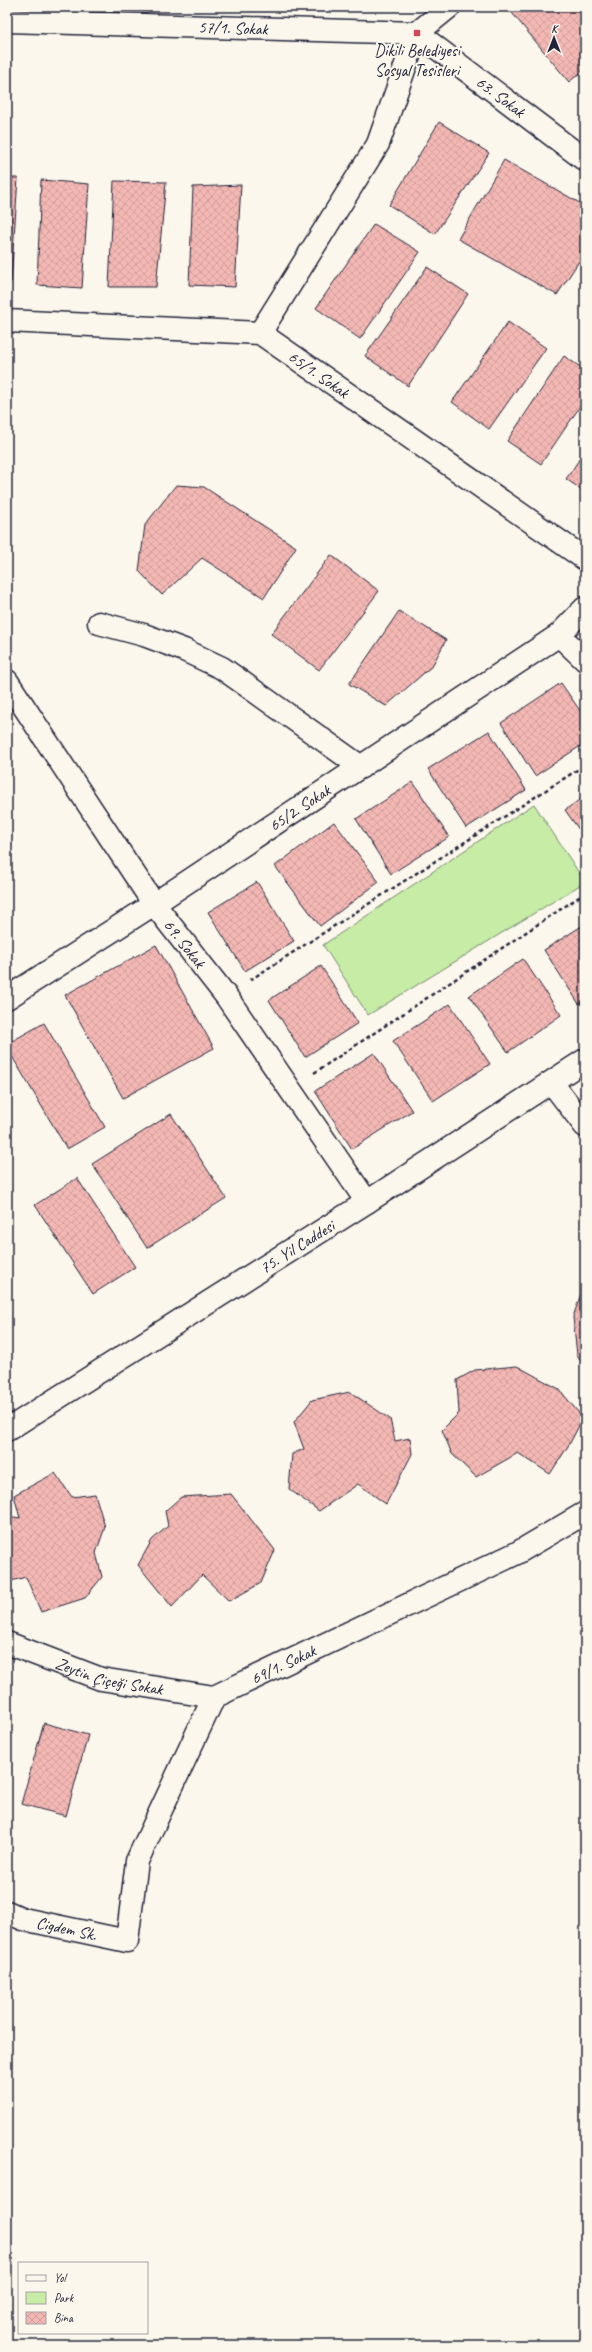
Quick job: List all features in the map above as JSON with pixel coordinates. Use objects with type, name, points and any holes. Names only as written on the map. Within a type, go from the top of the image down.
[{"type":"street","points":[[7,322],[260,333],[378,144],[417,33],[448,7]]},
{"type":"street","name":"57/1. Sokak","points":[[7,20],[417,33]]},
{"type":"street","name":"63. Sokak","points":[[417,33],[585,160]]},
{"type":"street","name":"65/1. Sokak","points":[[260,333],[585,559]]},
{"type":"street","name":"65/2. Sokak","points":[[7,998],[154,904],[558,635],[585,608]]},
{"type":"street","points":[[99,623],[158,640],[222,668],[360,767]]},
{"type":"street","points":[[558,635],[585,660]]},
{"type":"street","name":"69. Sokak","points":[[7,681],[154,904],[226,996],[367,1202]]},
{"type":"street","name":"75. Yil Caddesi","points":[[7,1430],[367,1202],[552,1083],[585,1060]]},
{"type":"street","points":[[552,1083],[585,1126]]},
{"type":"street","name":"69/1. Sokak","points":[[214,1697],[517,1553],[585,1513]]},
{"type":"street","name":"Zeytin Çiçeği Sokak","points":[[7,1643],[101,1679],[214,1697]]},
{"type":"street","name":"Cigdem Sk.","points":[[7,1912],[23,1919],[127,1941],[137,1861],[214,1697]]},
{"type":"path","points":[[226,996],[585,765]]},
{"type":"path","points":[[289,1090],[585,893]]},
{"type":"green space","points":[[534,804],[585,882],[368,1015],[323,945]]},
{"type":"building","points":[[585,7],[585,69],[569,82],[508,8]]},
{"type":"building","points":[[439,122],[489,153],[435,234],[389,205]]},
{"type":"building","points":[[504,160],[585,206],[585,252],[557,295],[458,239]]},
{"type":"building","points":[[7,178],[18,178],[11,282],[7,282]]},
{"type":"building","points":[[41,180],[89,184],[82,288],[37,285]]},
{"type":"building","points":[[114,181],[166,182],[156,287],[109,287]]},
{"type":"building","points":[[241,185],[235,287],[189,285],[193,187]]},
{"type":"building","points":[[374,224],[420,252],[360,339],[316,308]]},
{"type":"building","points":[[427,267],[468,294],[408,386],[365,356]]},
{"type":"building","points":[[508,322],[546,348],[489,429],[452,402]]},
{"type":"building","points":[[564,356],[585,370],[585,399],[541,464],[507,441]]},
{"type":"building","points":[[585,451],[585,492],[566,479]]},
{"type":"building","points":[[176,485],[204,487],[296,547],[264,598],[202,558],[162,595],[139,571],[145,525]]},
{"type":"building","points":[[331,555],[379,591],[319,670],[271,634]]},
{"type":"building","points":[[399,611],[446,640],[432,666],[386,706],[349,684]]},
{"type":"building","points":[[561,683],[585,718],[585,743],[535,776],[501,723]]},
{"type":"building","points":[[489,731],[526,790],[466,828],[428,769]]},
{"type":"building","points":[[413,782],[449,837],[391,874],[356,819]]},
{"type":"building","points":[[585,796],[585,838],[565,810]]},
{"type":"building","points":[[334,822],[379,882],[320,926],[275,866]]},
{"type":"building","points":[[257,882],[294,941],[245,971],[208,912]]},
{"type":"building","points":[[585,924],[585,1000],[579,1004],[544,950]]},
{"type":"building","points":[[156,945],[214,1048],[123,1098],[65,995]]},
{"type":"building","points":[[523,959],[561,1015],[508,1052],[469,996]]},
{"type":"building","points":[[321,966],[358,1023],[305,1057],[269,1000]]},
{"type":"building","points":[[450,1004],[490,1064],[433,1101],[393,1041]]},
{"type":"building","points":[[44,1023],[105,1127],[67,1149],[7,1048],[7,1044]]},
{"type":"building","points":[[374,1053],[412,1111],[352,1149],[315,1091]]},
{"type":"building","points":[[171,1114],[226,1198],[147,1248],[92,1164]]},
{"type":"building","points":[[77,1178],[135,1267],[93,1294],[35,1205]]},
{"type":"building","points":[[584,1285],[585,1366],[577,1355],[573,1317]]},
{"type":"building","points":[[517,1366],[559,1389],[583,1418],[570,1443],[550,1474],[518,1453],[476,1477],[452,1454],[442,1430],[459,1413],[457,1380],[475,1370]]},
{"type":"building","points":[[350,1392],[390,1419],[395,1441],[410,1438],[412,1454],[386,1504],[358,1484],[319,1511],[289,1489],[292,1454],[304,1449],[294,1422],[312,1400]]},
{"type":"building","points":[[55,1473],[72,1497],[95,1494],[105,1527],[96,1553],[102,1577],[85,1598],[41,1612],[26,1577],[7,1582],[7,1516],[20,1518],[14,1495]]},
{"type":"building","points":[[231,1494],[275,1550],[261,1583],[229,1601],[202,1575],[172,1607],[138,1565],[152,1540],[168,1526],[165,1511],[181,1497]]},
{"type":"building","points":[[44,1723],[88,1735],[66,1816],[21,1804]]},
{"type":"place","name":"Dikili Belediyesi Sosyal Tesisleri","points":[[417,33]]}]
